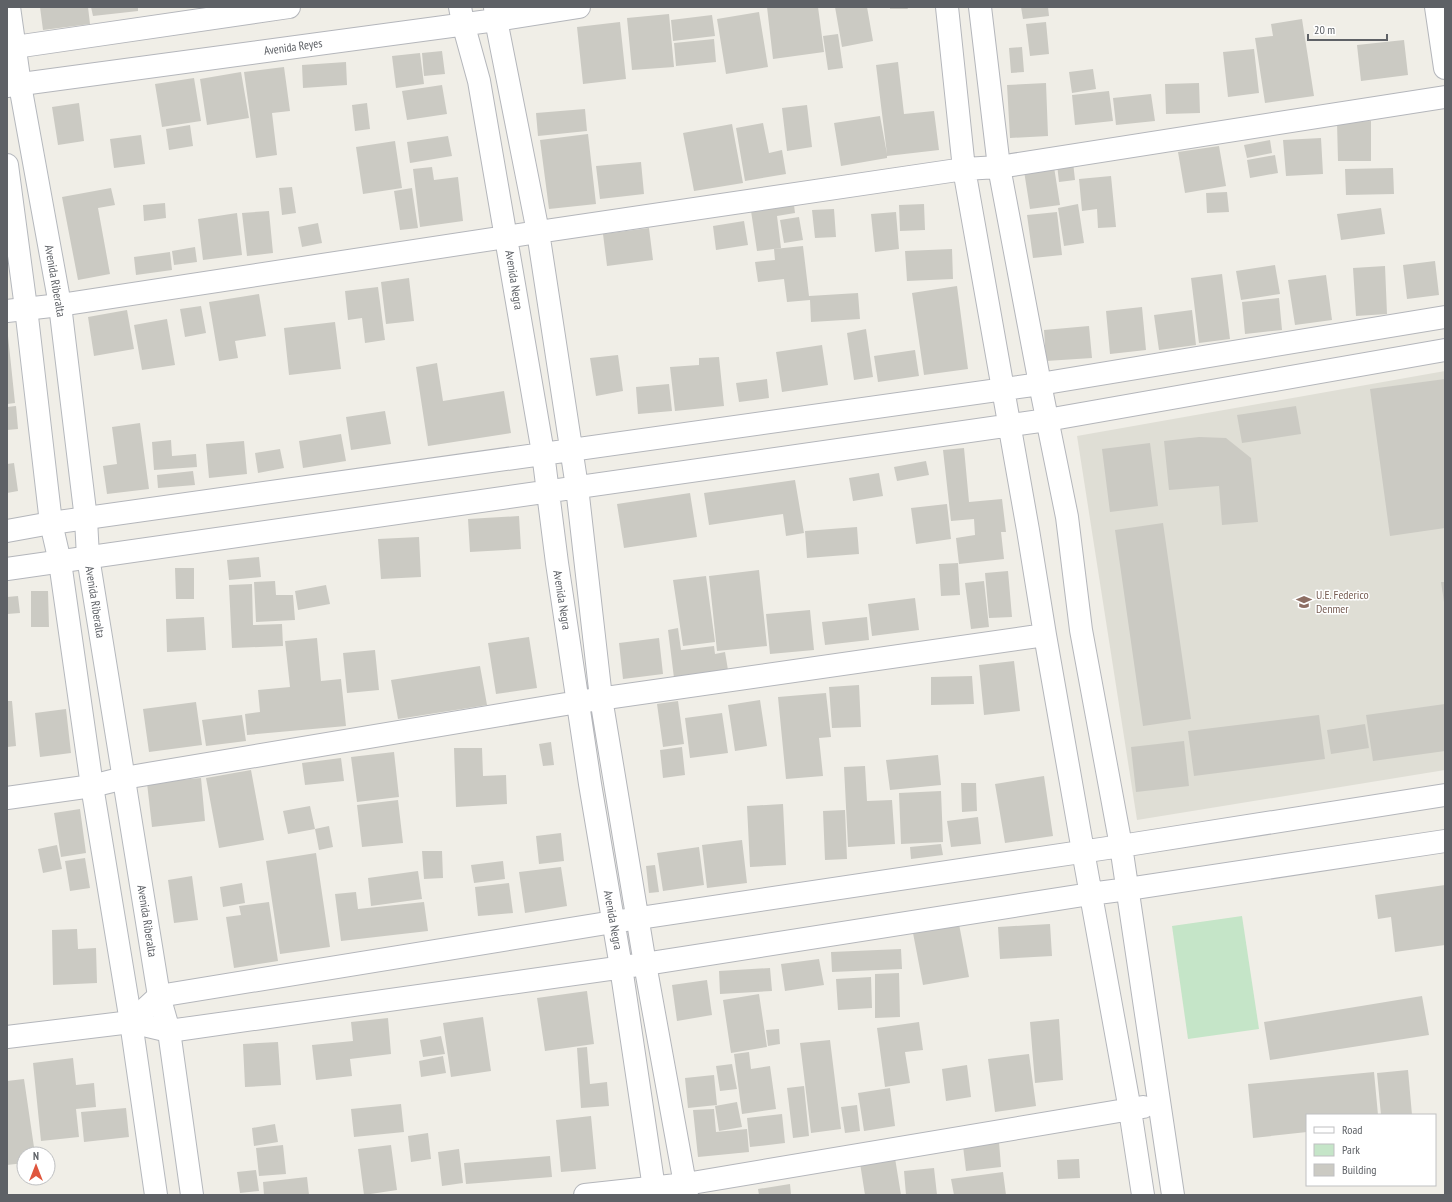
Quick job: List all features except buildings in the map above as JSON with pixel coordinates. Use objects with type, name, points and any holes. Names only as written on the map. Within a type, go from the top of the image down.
[{"type":"street","name":"Avenida Riberalta","points":[[9,7],[13,86],[60,305],[86,519],[88,557],[160,996],[169,1031],[192,1195]]},
{"type":"street","points":[[11,47],[289,7]]},
{"type":"street","name":"Avenida Reyes","points":[[13,86],[462,15],[579,7]]},
{"type":"street","points":[[947,7],[964,169],[1010,425],[1090,894],[1130,1110],[1143,1195]]},
{"type":"street","points":[[980,7],[999,167],[1067,517],[1081,630],[1121,846],[1173,1195]]},
{"type":"street","points":[[1436,7],[1445,68]]},
{"type":"street","name":"Avenida Negra","points":[[496,13],[538,232],[571,450],[601,698],[637,918],[686,1190]]},
{"type":"street","name":"Avenida Negra","points":[[462,15],[479,81],[543,454],[556,563],[590,784],[621,967],[654,1191]]},
{"type":"street","points":[[17,310],[60,305],[964,169],[999,167],[1445,97]]},
{"type":"street","points":[[7,165],[17,310],[51,523],[60,562],[92,786],[131,1022],[156,1195]]},
{"type":"street","points":[[7,531],[51,523],[1040,384],[1445,318]]},
{"type":"street","points":[[7,570],[88,557],[1047,420],[1445,350]]},
{"type":"street","points":[[7,798],[92,786],[124,778],[601,698],[1045,636]]},
{"type":"street","points":[[131,1022],[160,996],[637,918],[1121,846],[1445,795]]},
{"type":"street","points":[[7,1037],[131,1022],[169,1031],[645,964],[1090,894],[1445,841]]},
{"type":"street","points":[[586,1195],[686,1190],[1160,1104]]},
{"type":"shaded area","points":[[1445,371],[1445,770],[1137,820],[1077,436]]},
{"type":"green space","points":[[1242,916],[1259,1029],[1188,1039],[1172,926]]},
{"type":"place","name":"U.E. Federico Denmer","points":[[1304,602]]}]
